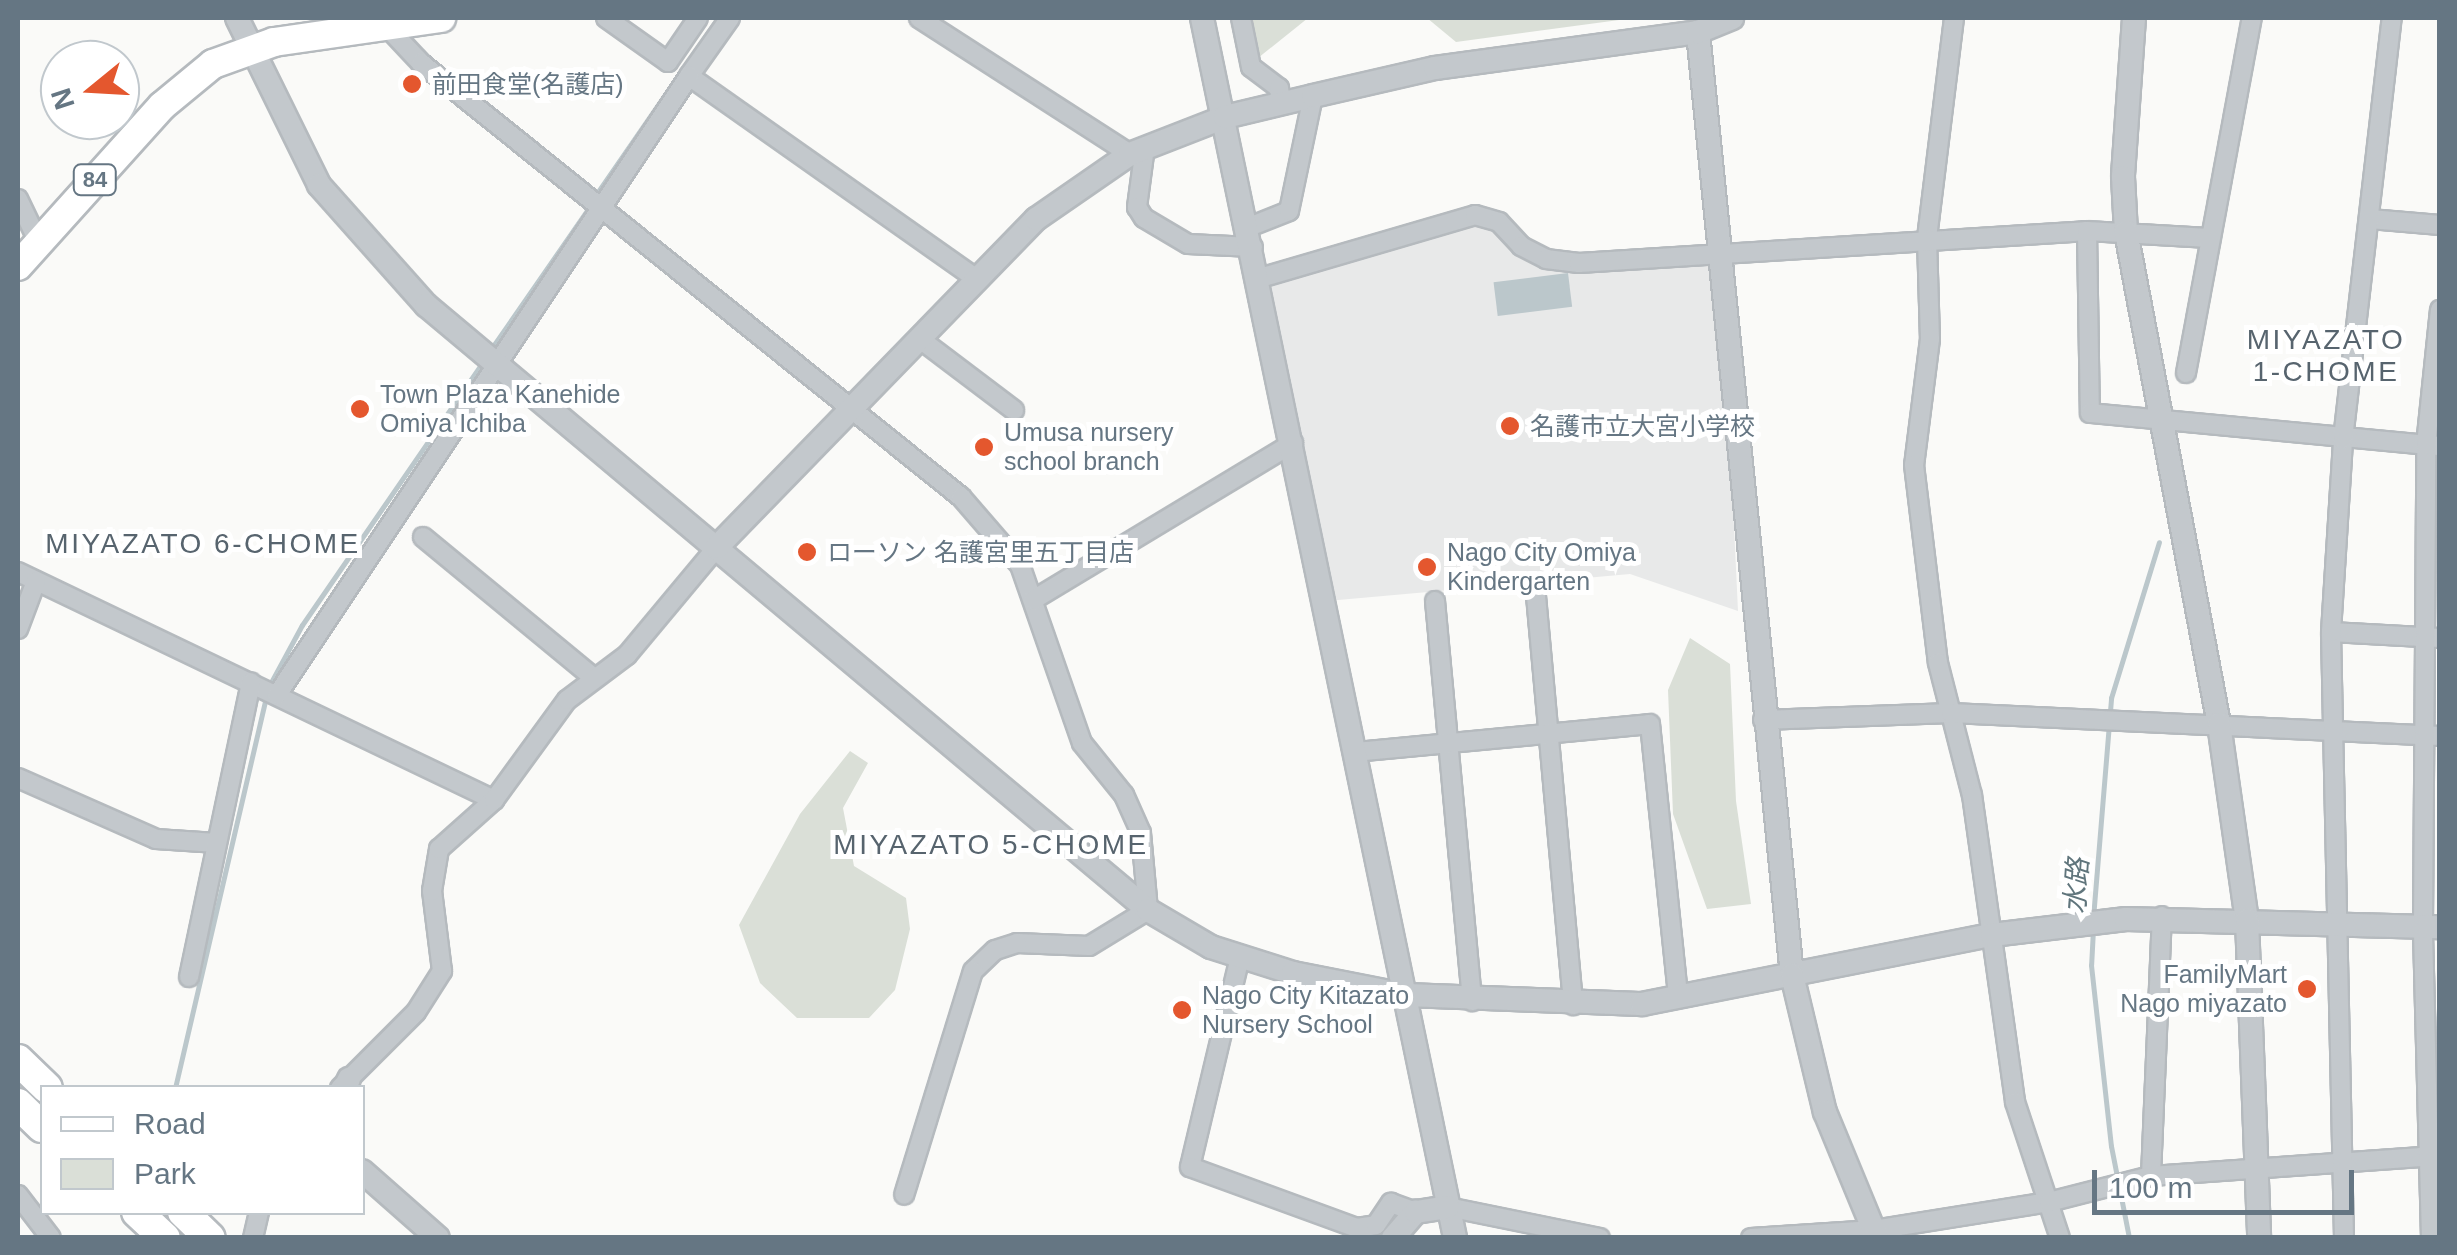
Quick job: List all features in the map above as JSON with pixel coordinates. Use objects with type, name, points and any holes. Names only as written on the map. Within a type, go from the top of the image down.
[{"type":"highway","points":[[18,1060],[44,1085]]},
{"type":"highway","points":[[18,1104],[40,1125]]},
{"type":"highway","points":[[141,1215],[165,1238]]},
{"type":"highway","points":[[186,1215],[210,1238]]},
{"type":"main road","name":"84","points":[[18,266],[185,84],[253,48],[388,30],[440,18]]},
{"type":"street","points":[[236,18],[253,48],[311,188],[382,263],[490,362],[717,547],[1148,910],[1240,957],[1405,995],[1573,1005],[1642,1004],[1992,935],[2162,916],[2333,926],[2431,926]]},
{"type":"street","points":[[606,18],[668,62],[698,18]]},
{"type":"street","points":[[276,695],[490,362],[730,18]]},
{"type":"street","points":[[919,18],[1138,151]]},
{"type":"street","points":[[1202,18],[1260,278],[1455,1238]]},
{"type":"street","points":[[1241,18],[1251,67],[1279,88],[1281,103]]},
{"type":"street","points":[[345,1084],[435,985],[442,970],[434,865],[439,849],[494,800],[566,700],[627,655],[717,547],[848,407],[1082,181],[1138,151],[1225,116],[1435,68],[1698,32],[1732,18]]},
{"type":"street","points":[[1954,18],[1927,239],[1930,339],[1914,465],[1938,663],[1972,795],[2015,1102],[2060,1238]]},
{"type":"street","points":[[2134,18],[2123,177],[2126,232],[2219,724],[2247,920],[2259,1238]]},
{"type":"street","points":[[2186,373],[2252,18]]},
{"type":"street","points":[[2344,1238],[2333,926],[2336,728],[2331,632],[2343,440],[2392,18]]},
{"type":"street","points":[[388,30],[421,63],[961,497],[1020,565],[1034,600],[1056,682],[1082,742],[1124,795],[1141,833],[1148,910]]},
{"type":"street","points":[[1698,32],[1763,720],[1792,974],[1825,1112],[1875,1234]]},
{"type":"street","points":[[689,76],[977,280]]},
{"type":"street","points":[[1138,151],[1136,207],[1144,218],[1188,244],[1251,237],[1289,212],[1312,96]]},
{"type":"street","points":[[18,199],[39,243]]},
{"type":"street","points":[[1260,278],[1476,215],[1499,222],[1521,246],[1546,259],[1580,263],[2087,230],[2209,238]]},
{"type":"street","points":[[2370,218],[2440,225]]},
{"type":"street","points":[[2087,230],[2090,413],[2160,424],[2433,446]]},
{"type":"street","points":[[2431,1238],[2433,446],[2440,310]]},
{"type":"street","points":[[920,339],[1014,410]]},
{"type":"street","points":[[1034,600],[1293,443]]},
{"type":"street","points":[[423,537],[594,678]]},
{"type":"street","points":[[18,572],[494,800]]},
{"type":"street","points":[[18,629],[36,581]]},
{"type":"street","points":[[1536,596],[1573,1005]]},
{"type":"street","points":[[1435,601],[1472,1001]]},
{"type":"street","points":[[2331,632],[2432,638]]},
{"type":"street","points":[[190,977],[251,682]]},
{"type":"street","points":[[1763,720],[1951,712],[2433,735]]},
{"type":"street","points":[[1355,752],[1445,740],[1650,724],[1678,996]]},
{"type":"street","points":[[18,778],[156,839],[218,843]]},
{"type":"street","points":[[904,1195],[972,971],[995,950],[1017,943],[1089,946],[1148,910]]},
{"type":"street","points":[[2151,1176],[2162,916]]},
{"type":"street","points":[[1240,957],[1190,1167],[1357,1228],[1376,1224],[1391,1203],[1416,1212],[1448,1207],[1600,1238]]},
{"type":"street","points":[[1751,1238],[1875,1234],[2049,1202],[2151,1176],[2434,1155]]},
{"type":"street","points":[[365,1175],[438,1238]]},
{"type":"street","points":[[18,1194],[51,1238]]},
{"type":"street","points":[[1392,1238],[1416,1212]]},
{"type":"shaded area","name":"名護市立大宮小学校","points":[[1475,215],[1546,259],[1721,251],[1738,611],[1630,574],[1327,601],[1260,278]]},
{"type":"shaded area","points":[[1568,273],[1572,307],[1498,316],[1494,282]]},
{"type":"green space","points":[[1246,18],[1308,18],[1253,62]]},
{"type":"green space","points":[[1427,18],[1634,18],[1456,42]]},
{"type":"green space","points":[[1690,638],[1730,664],[1736,801],[1751,904],[1707,909],[1673,814],[1668,690]]},
{"type":"green space","points":[[850,751],[868,763],[843,808],[854,866],[906,898],[910,929],[895,990],[869,1018],[797,1018],[760,983],[739,925],[800,814]]},
{"type":"waterway","points":[[595,196],[718,18]]},
{"type":"waterway","points":[[491,349],[590,206]]},
{"type":"waterway","points":[[269,686],[302,625],[482,363]]},
{"type":"waterway","name":"水路","points":[[2093,918],[2111,698],[2159,542]]},
{"type":"waterway","points":[[176,1085],[266,697]]},
{"type":"waterway","name":"水路","points":[[2093,929],[2091,965],[2111,1146],[2129,1238]]},
{"type":"place","name":"前田食堂(名護店)","points":[[412,84]]},
{"type":"place","name":"Town Plaza Kanehide Omiya Ichiba","points":[[360,409]]},
{"type":"place","name":"名護市立大宮小学校","points":[[1510,426]]},
{"type":"place","name":"Umusa nursery school branch","points":[[984,447]]},
{"type":"place","name":"ローソン 名護宮里五丁目店","points":[[807,552]]},
{"type":"place","name":"Nago City Omiya Kindergarten","points":[[1427,567]]},
{"type":"place","name":"FamilyMart Nago miyazato","points":[[2307,989]]},
{"type":"place","name":"Nago City Kitazato Nursery School","points":[[1182,1010]]},
{"type":"district","name":"MIYAZATO 1-CHOME","points":[[2326,356]]},
{"type":"district","name":"MIYAZATO 6-CHOME","points":[[203,544]]},
{"type":"district","name":"MIYAZATO 5-CHOME","points":[[991,845]]}]
